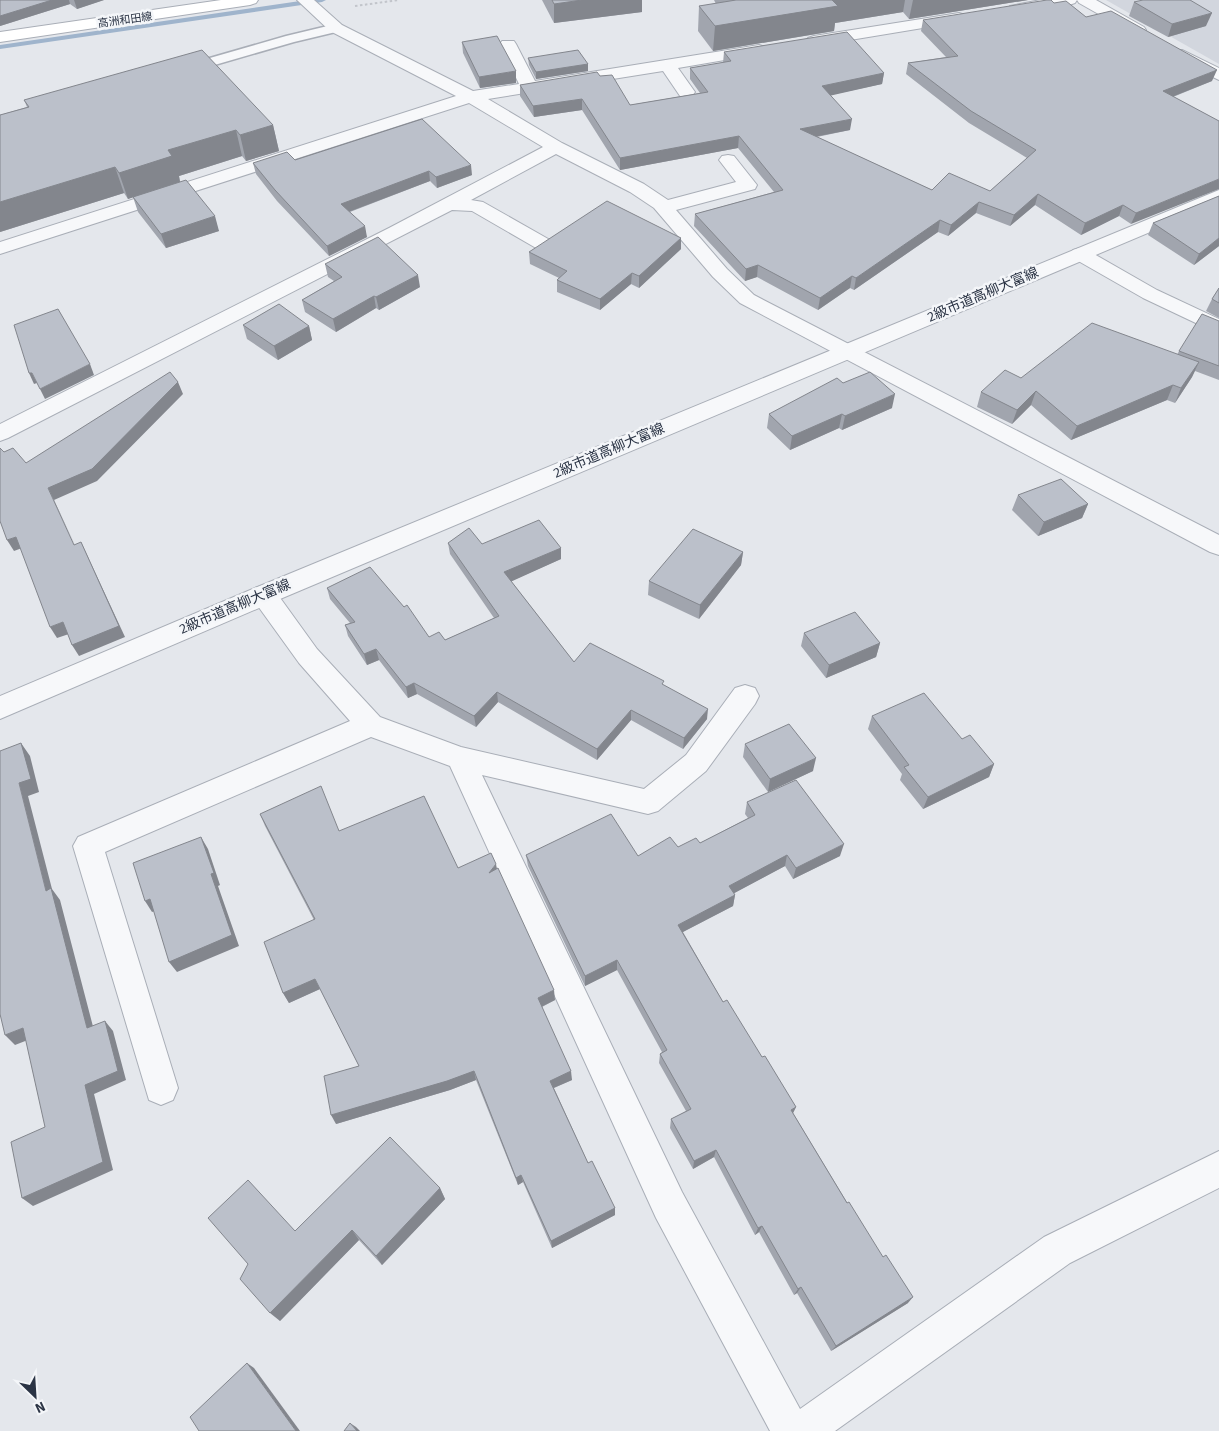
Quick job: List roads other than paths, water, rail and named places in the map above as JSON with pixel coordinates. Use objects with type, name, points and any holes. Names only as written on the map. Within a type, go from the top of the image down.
[{"type":"main road","name":"高洲和田線","points":[[0,37],[250,0]]},
{"type":"street","points":[[305,0],[336,28],[472,97],[556,147],[637,188],[664,207],[720,273],[747,299],[845,352],[1219,546]]},
{"type":"street","points":[[1000,11],[1069,0]]},
{"type":"street","points":[[1085,0],[1152,38]]},
{"type":"street","points":[[794,45],[971,16]]},
{"type":"street","points":[[508,44],[530,88]]},
{"type":"street","points":[[1169,47],[1219,75]]},
{"type":"street","points":[[0,248],[472,97],[775,48]]},
{"type":"street","points":[[667,65],[686,92]]},
{"type":"street","points":[[0,433],[556,147]]},
{"type":"street","points":[[664,207],[748,185],[728,160]]},
{"type":"street","name":"2級市道高柳大富線","points":[[0,708],[264,595],[1219,196]]},
{"type":"street","points":[[448,204],[476,206],[543,244]]},
{"type":"street","points":[[1080,254],[1150,294],[1219,326]]},
{"type":"street","points":[[264,595],[308,656],[370,724],[460,758],[648,802],[696,763],[745,696]]},
{"type":"street","points":[[161,1088],[88,846],[370,724]]},
{"type":"street","points":[[460,758],[669,1206],[792,1431]]},
{"type":"street","points":[[802,1431],[1058,1250],[1219,1169]]},
{"type":"lane","points":[[178,72],[290,39],[336,28]]},
{"type":"waterway","points":[[0,47],[322,0]]}]
